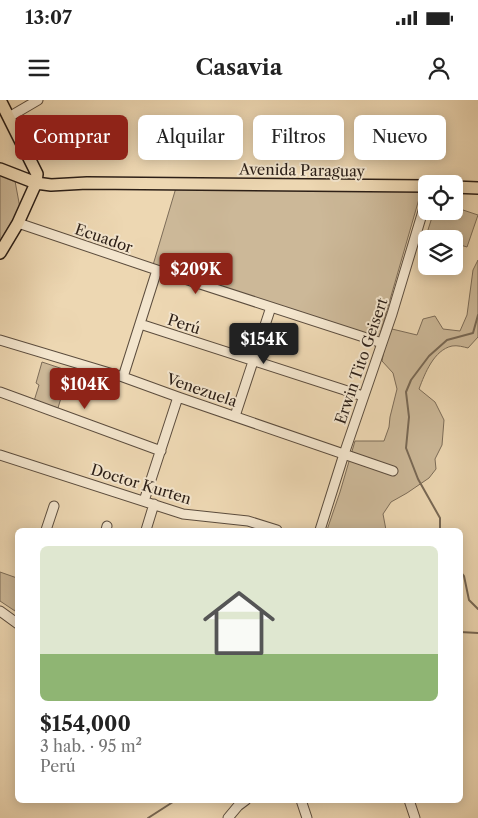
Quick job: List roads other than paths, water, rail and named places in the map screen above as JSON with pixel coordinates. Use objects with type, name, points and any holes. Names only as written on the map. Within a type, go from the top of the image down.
[{"type":"main road","points":[[0,100],[37,174],[36,183],[18,223],[0,253]]},
{"type":"main road","name":"Avenida Paraguay","points":[[0,168],[36,183],[51,184],[418,186]]},
{"type":"main road","points":[[463,187],[478,188]]},
{"type":"street","points":[[9,117],[38,100]]},
{"type":"street","name":"Erwin Tito Geisert","points":[[321,528],[382,343],[420,220]]},
{"type":"street","name":"Ecuador","points":[[18,223],[271,308],[382,343]]},
{"type":"street","points":[[123,376],[157,270]]},
{"type":"street","points":[[235,416],[271,308]]},
{"type":"street","name":"Perú","points":[[140,324],[363,396]]},
{"type":"street","name":"Venezuela","points":[[0,340],[123,376],[178,397],[393,471]]},
{"type":"street","points":[[0,392],[161,451]]},
{"type":"street","points":[[144,501],[178,397]]},
{"type":"street","name":"Doctor Kurten","points":[[0,455],[183,514],[248,521],[271,528]]},
{"type":"street","points":[[147,528],[154,504]]},
{"type":"street","points":[[47,528],[54,506]]},
{"type":"street","points":[[0,611],[15,622]]},
{"type":"street","points":[[228,818],[242,803]]},
{"type":"street","points":[[302,803],[307,818]]},
{"type":"street","points":[[410,803],[415,818]]},
{"type":"waterway","points":[[440,528],[440,518],[418,479],[406,448],[409,417],[406,392],[411,380],[429,356],[447,340],[473,333],[478,315]]},
{"type":"waterway","points":[[463,575],[469,600],[478,609]]},
{"type":"waterway","points":[[463,632],[478,633]]},
{"type":"waterway","points":[[148,818],[171,803]]}]
